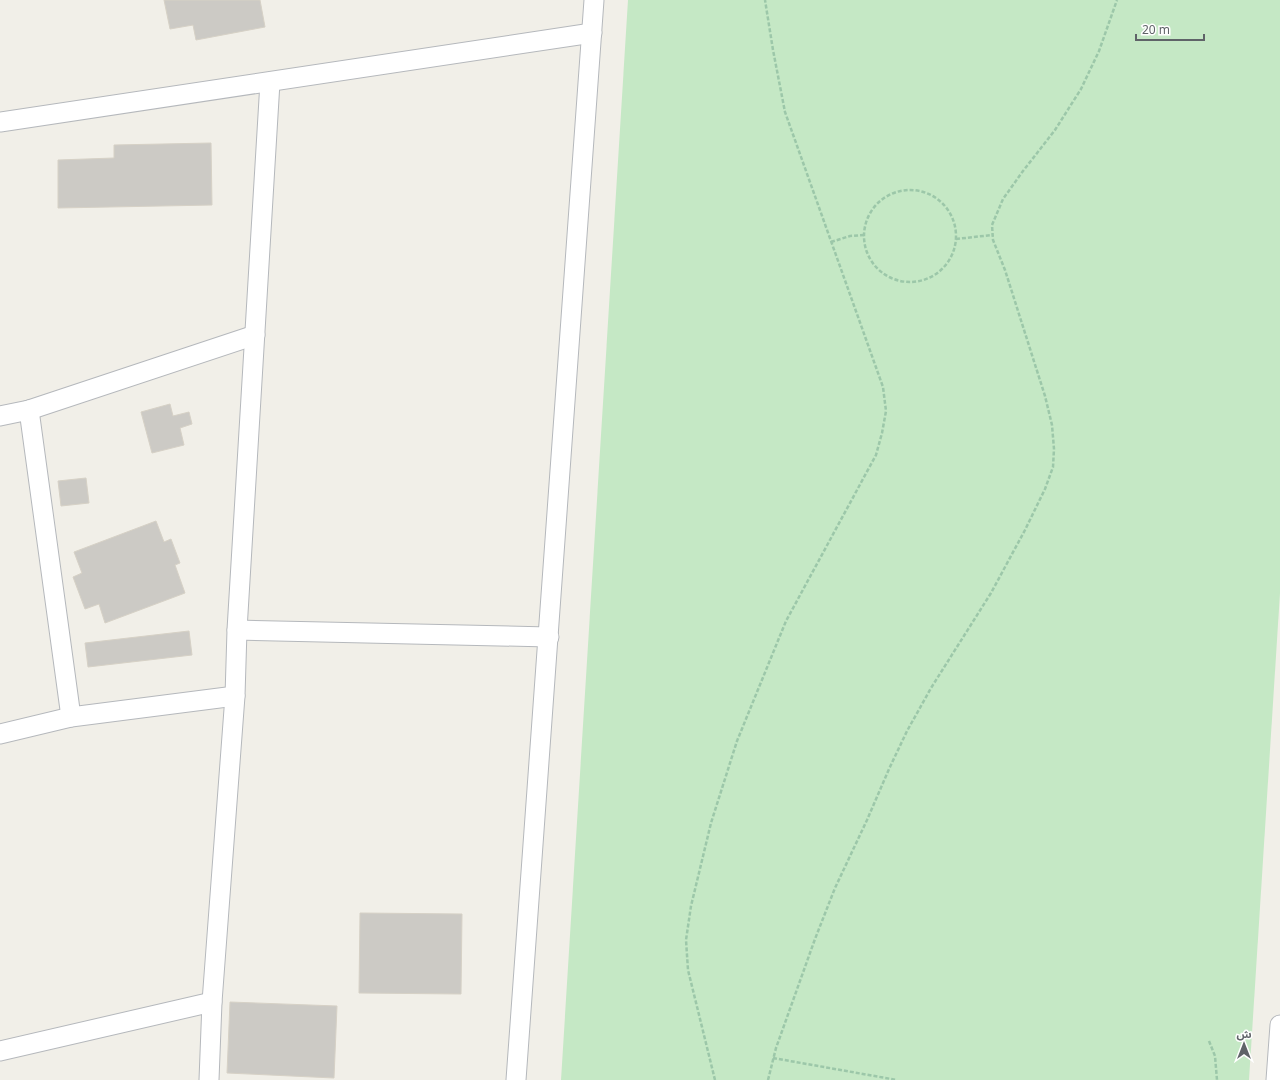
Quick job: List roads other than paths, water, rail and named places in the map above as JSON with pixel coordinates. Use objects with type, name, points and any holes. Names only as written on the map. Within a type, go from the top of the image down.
[{"type":"street","points":[[516,1080],[594,0]]},
{"type":"street","points":[[0,122],[592,34]]},
{"type":"street","points":[[209,1080],[212,1002],[235,696],[237,630],[270,82]]},
{"type":"street","points":[[0,416],[29,410],[255,334]]},
{"type":"street","points":[[29,410],[71,717]]},
{"type":"street","points":[[237,630],[548,638]]},
{"type":"street","points":[[0,734],[71,717],[235,696]]},
{"type":"street","points":[[0,1051],[212,1002]]},
{"type":"street","points":[[1276,1080],[1280,1025]]}]
